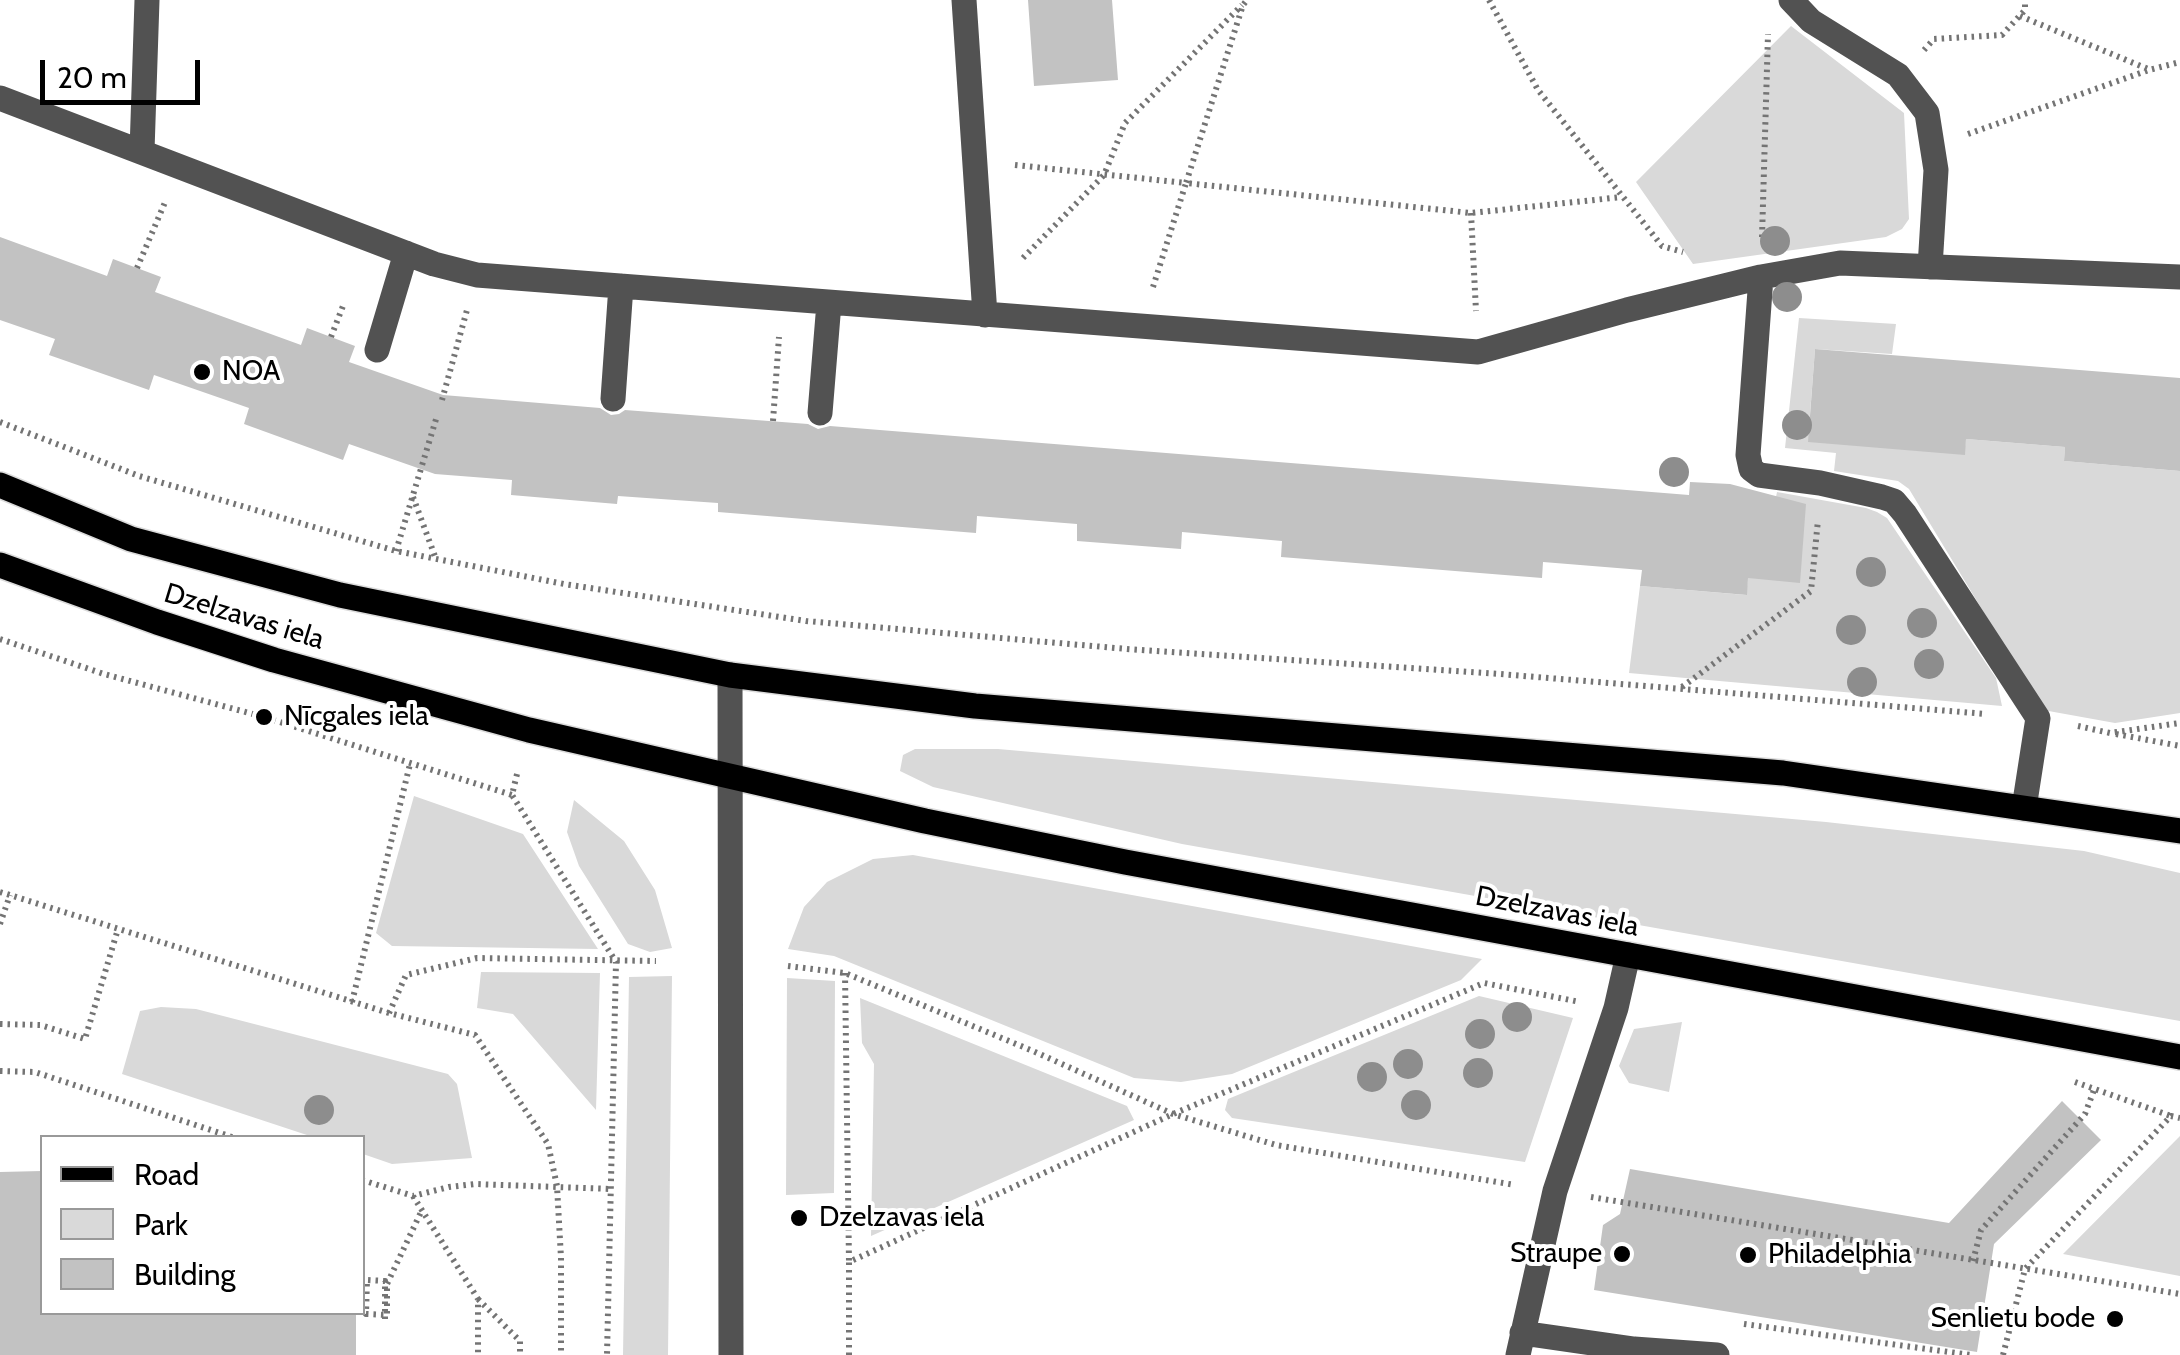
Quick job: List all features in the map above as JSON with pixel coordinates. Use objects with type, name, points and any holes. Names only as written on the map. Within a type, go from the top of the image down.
[{"type":"main road","name":"Dzelzavas iela","points":[[0,485],[131,538],[340,594],[730,675],[975,706],[1783,774],[2180,831]]},
{"type":"main road","name":"Dzelzavas iela","points":[[0,565],[274,660],[529,730],[925,821],[1125,862],[2180,1058]]},
{"type":"street","points":[[142,152],[146,0]]},
{"type":"street","points":[[964,0],[985,307]]},
{"type":"street","points":[[1791,0],[1810,21],[1898,75],[1927,113],[1936,170],[1930,267]]},
{"type":"street","points":[[0,98],[434,264],[477,275],[829,302],[985,307],[1141,326],[1478,352],[1761,277],[1840,263],[2180,278]]},
{"type":"street","points":[[377,350],[406,253]]},
{"type":"street","points":[[1761,277],[1748,455],[1751,469],[1759,475],[1820,483],[1894,501],[1905,514],[2038,718],[2024,808]]},
{"type":"street","points":[[612,399],[621,286]]},
{"type":"street","points":[[820,413],[829,302]]},
{"type":"street","points":[[730,675],[732,1355]]},
{"type":"street","points":[[1628,956],[1616,1008],[1555,1192],[1520,1344],[1717,1355]]},
{"type":"path","points":[[1488,0],[1538,90],[1662,246],[1695,256]]},
{"type":"path","points":[[1898,75],[1934,39],[2002,35],[2025,10],[2024,0]]},
{"type":"path","points":[[985,307],[1104,175],[1125,124],[1245,2]]},
{"type":"path","points":[[1141,326],[1245,2]]},
{"type":"path","points":[[2020,16],[2149,70]]},
{"type":"path","points":[[1761,277],[1768,22]]},
{"type":"path","points":[[1932,147],[2180,62]]},
{"type":"path","points":[[974,161],[1471,213],[1623,197]]},
{"type":"path","points":[[137,268],[180,166]]},
{"type":"path","points":[[1471,213],[1478,352]]},
{"type":"path","points":[[442,400],[477,275]]},
{"type":"path","points":[[773,421],[782,299]]},
{"type":"path","points":[[331,337],[343,306]]},
{"type":"path","points":[[396,551],[437,416]]},
{"type":"path","points":[[0,422],[139,476],[396,551],[564,584],[806,621],[2038,718],[2180,746]]},
{"type":"path","points":[[412,496],[436,558]]},
{"type":"path","points":[[1680,688],[1811,591],[1818,517]]},
{"type":"path","points":[[0,638],[104,674],[264,717],[512,795],[616,962],[607,1355]]},
{"type":"path","points":[[2110,732],[2180,723]]},
{"type":"path","points":[[352,1002],[410,764]]},
{"type":"path","points":[[512,795],[517,774]]},
{"type":"path","points":[[0,892],[388,1013],[475,1035],[548,1144],[558,1186],[561,1355]]},
{"type":"path","points":[[0,924],[10,895]]},
{"type":"path","points":[[0,1024],[40,1025],[84,1039],[118,929]]},
{"type":"path","points":[[388,1013],[406,976],[478,958],[656,961]]},
{"type":"path","points":[[788,966],[845,973],[1174,1114],[1276,1145],[2180,1294]]},
{"type":"path","points":[[845,973],[849,1355]]},
{"type":"path","points":[[850,1262],[1174,1114],[1484,983],[1616,1008]]},
{"type":"path","points":[[0,1071],[35,1072],[225,1135]]},
{"type":"path","points":[[2003,1355],[2025,1269],[2176,1117],[2066,1079]]},
{"type":"path","points":[[1973,1261],[1981,1230],[2085,1114],[2094,1089]]},
{"type":"path","points":[[365,1181],[412,1196],[475,1184],[610,1189]]},
{"type":"path","points":[[412,1196],[478,1300],[520,1342],[520,1355]]},
{"type":"path","points":[[384,1319],[385,1300],[385,1281],[367,1280],[366,1314],[377,1315],[387,1316],[388,1284],[422,1210]]},
{"type":"path","points":[[478,1300],[478,1355]]},
{"type":"path","points":[[1736,1323],[1971,1355]]},
{"type":"green space","points":[[1791,26],[1904,113],[1909,219],[1902,229],[1886,237],[1693,264],[1636,182]]},
{"type":"green space","points":[[1799,318],[1896,324],[1892,354],[1815,349],[1809,427],[1964,454],[1966,439],[2065,447],[2064,461],[2180,471],[2180,713],[2115,723],[2043,710],[1909,489],[1898,481],[1834,471],[1836,453],[1785,448]]},
{"type":"green space","points":[[1777,492],[1866,508],[1887,518],[1996,678],[2002,706],[1629,673],[1640,586],[1746,595]]},
{"type":"green space","points":[[915,749],[998,749],[1826,822],[2084,851],[2180,873],[2180,1021],[1182,844],[933,787],[900,771],[903,755]]},
{"type":"green space","points":[[414,796],[523,834],[598,949],[392,946],[376,933]]},
{"type":"green space","points":[[574,800],[624,841],[655,890],[672,948],[650,952],[628,944],[579,866],[567,832]]},
{"type":"green space","points":[[913,855],[1482,959],[1461,980],[1232,1074],[1181,1082],[1134,1078],[834,956],[788,949],[804,907],[827,882],[873,859]]},
{"type":"green space","points":[[481,972],[600,973],[596,1110],[513,1014],[477,1008]]},
{"type":"green space","points":[[672,976],[668,1355],[623,1355],[629,977]]},
{"type":"green space","points":[[787,978],[835,981],[834,1193],[786,1195]]},
{"type":"green space","points":[[1479,996],[1573,1018],[1525,1162],[1232,1118],[1225,1110],[1228,1099]]},
{"type":"green space","points":[[860,998],[1127,1106],[1134,1120],[871,1236],[874,1064],[862,1043]]},
{"type":"green space","points":[[161,1007],[196,1009],[448,1074],[457,1084],[472,1158],[392,1164],[365,1155],[365,1135],[307,1135],[122,1074],[140,1011]]},
{"type":"green space","points":[[1682,1022],[1669,1092],[1629,1083],[1619,1066],[1634,1029]]},
{"type":"green space","points":[[2180,1136],[2180,1276],[2063,1254]]},
{"type":"building","points":[[1028,0],[1112,0],[1118,80],[1034,86]]},
{"type":"building","points":[[0,237],[107,276],[113,259],[161,277],[155,292],[301,345],[307,328],[355,346],[349,362],[443,395],[600,408],[611,415],[625,410],[808,424],[818,429],[830,426],[1689,495],[1690,482],[1730,484],[1806,504],[1800,583],[1748,578],[1747,595],[1640,586],[1642,570],[1543,562],[1542,578],[1281,557],[1282,541],[1182,532],[1181,549],[1077,541],[1077,524],[977,516],[976,533],[718,512],[718,503],[618,496],[617,504],[511,495],[512,480],[435,474],[349,444],[343,460],[244,424],[249,408],[154,375],[149,390],[49,355],[55,339],[0,320]]},
{"type":"building","points":[[1815,349],[2180,378],[2180,471],[2064,461],[2065,447],[1966,439],[1965,455],[1808,442]]},
{"type":"building","points":[[2062,1101],[2101,1140],[1994,1244],[1977,1352],[1594,1290],[1603,1225],[1620,1214],[1630,1169],[1949,1223]]},
{"type":"building","points":[[40,1171],[40,1315],[356,1315],[356,1355],[0,1355],[0,1172]]},
{"type":"place","name":"NOA","points":[[202,372]]},
{"type":"place","name":"Nīcgales iela","points":[[264,717]]},
{"type":"place","name":"Dzelzavas iela","points":[[799,1218]]},
{"type":"place","name":"Straupe","points":[[1622,1254]]},
{"type":"place","name":"Philadelphia","points":[[1748,1255]]},
{"type":"place","name":"Senlietu bode","points":[[2115,1319]]}]
